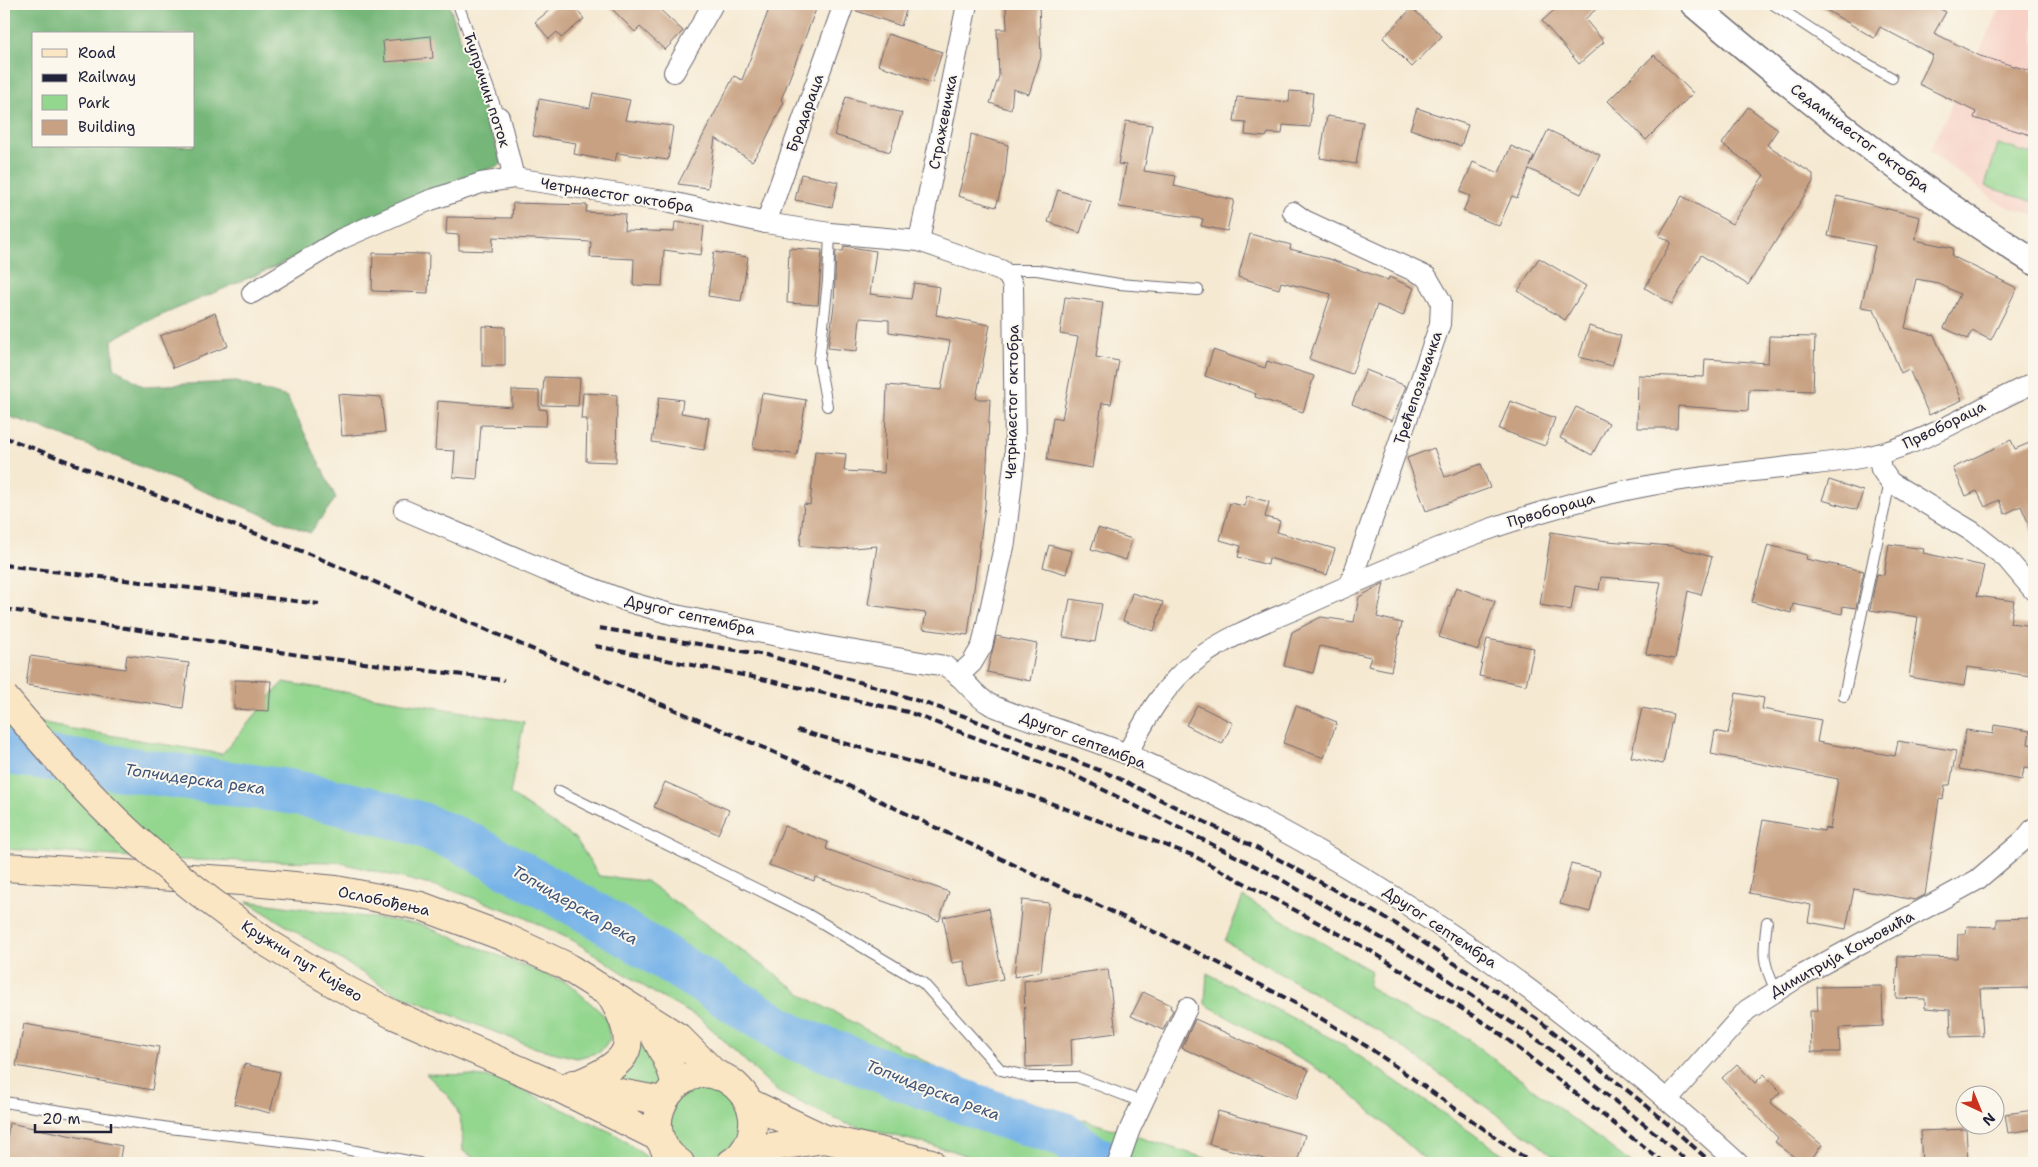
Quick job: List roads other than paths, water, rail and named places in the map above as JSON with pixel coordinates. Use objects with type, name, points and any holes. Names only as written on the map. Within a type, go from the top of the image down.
[{"type":"main road","name":"Кружни пут Кијево","points":[[4,697],[92,798],[155,857],[266,942],[335,984],[392,1014],[547,1082],[660,1138]]},
{"type":"main road","name":"Ослобођења","points":[[4,867],[242,881],[336,890],[420,906],[504,937],[564,965],[678,1037],[717,1076],[730,1081],[742,1091],[750,1103]]},
{"type":"main road","points":[[578,1084],[612,1069],[624,1054],[627,1044],[627,1029],[621,1012],[610,993]]},
{"type":"main road","points":[[645,1017],[672,1068],[669,1093],[657,1120],[660,1138],[665,1149],[680,1163]]},
{"type":"main road","points":[[547,1082],[669,1093],[695,1076],[717,1076]]},
{"type":"main road","points":[[750,1103],[825,1139],[930,1163]]},
{"type":"main road","points":[[737,1157],[750,1140],[753,1128],[750,1103]]},
{"type":"main road","points":[[737,1157],[825,1139]]},
{"type":"street","points":[[674,72],[713,4]]},
{"type":"street","name":"Бродараца","points":[[766,223],[844,4]]},
{"type":"street","name":"Стражевичка","points":[[919,241],[967,4]]},
{"type":"street","name":"Седамнаестог октобра","points":[[1693,4],[1823,113],[1879,156],[2034,262]]},
{"type":"street","name":"Ћупричин поток","points":[[499,117],[514,178]]},
{"type":"street","name":"Четрнаестог октобра","points":[[252,293],[341,239],[428,201],[481,183],[514,178],[671,202],[766,223],[830,233],[919,241],[1001,270],[1010,277],[1013,286],[1014,464],[1005,542],[986,632],[976,658],[958,676]]},
{"type":"street","name":"Трећепозивачка","points":[[1293,212],[1304,220],[1427,277],[1441,301],[1440,324],[1350,584]]},
{"type":"street","name":"Првобораца","points":[[1127,754],[1147,715],[1162,695],[1175,679],[1200,657],[1232,638],[1350,584],[1473,533],[1526,516],[1617,492],[1710,476],[1844,461],[1878,454],[1934,432],[2002,397],[2034,383]]},
{"type":"street","points":[[1878,454],[1881,469],[1890,482],[1973,532],[2007,559],[2034,591]]},
{"type":"street","name":"Другог септембра","points":[[404,510],[547,571],[629,602],[671,614],[826,646],[940,664],[948,667],[958,676],[976,697],[991,705],[1127,754],[1258,817],[1370,880],[1482,953],[1562,1014],[1667,1100],[1738,1163]]},
{"type":"street","name":"Димитрија Коњовића","points":[[1667,1100],[1747,1010],[1776,990],[1977,880],[2024,840],[2034,828]]},
{"type":"street","points":[[1118,1163],[1142,1102],[1187,1008]]},
{"type":"lane","name":"Ћупричин поток","points":[[458,4],[499,117]]},
{"type":"lane","points":[[1773,4],[1840,48],[1892,78]]},
{"type":"lane","points":[[827,406],[819,362],[828,281],[830,233]]},
{"type":"lane","name":"Четрнаестог октобра","points":[[1001,270],[1037,270],[1119,284],[1198,290]]},
{"type":"lane","points":[[1844,696],[1890,482]]},
{"type":"lane","points":[[559,790],[807,914],[923,983],[1001,1070],[1031,1077],[1077,1077],[1142,1102]]},
{"type":"lane","points":[[1767,922],[1763,950],[1764,961],[1776,990]]},
{"type":"lane","points":[[4,1102],[169,1128],[334,1147],[419,1163]]},
{"type":"waterway","name":"Топчидерска река","points":[[4,752],[292,792],[368,809],[420,824],[466,843],[592,913],[793,1037],[999,1115],[1063,1134],[1093,1157],[1109,1163]]},
{"type":"railway","points":[[4,437],[309,554],[811,768],[1213,960],[1299,1005],[1371,1049],[1532,1163]]},
{"type":"railway","points":[[4,565],[319,604]]},
{"type":"railway","points":[[4,609],[299,655],[504,680]]},
{"type":"railway","points":[[599,628],[766,655],[873,686],[964,716],[1116,777],[1278,859],[1396,924],[1537,1019],[1647,1106],[1712,1163]]},
{"type":"railway","points":[[595,646],[748,676],[908,712],[1076,776],[1275,876],[1419,960],[1545,1045],[1661,1138],[1689,1163]]},
{"type":"railway","points":[[797,730],[1020,792],[1192,855],[1371,951],[1494,1029],[1664,1163]]}]
